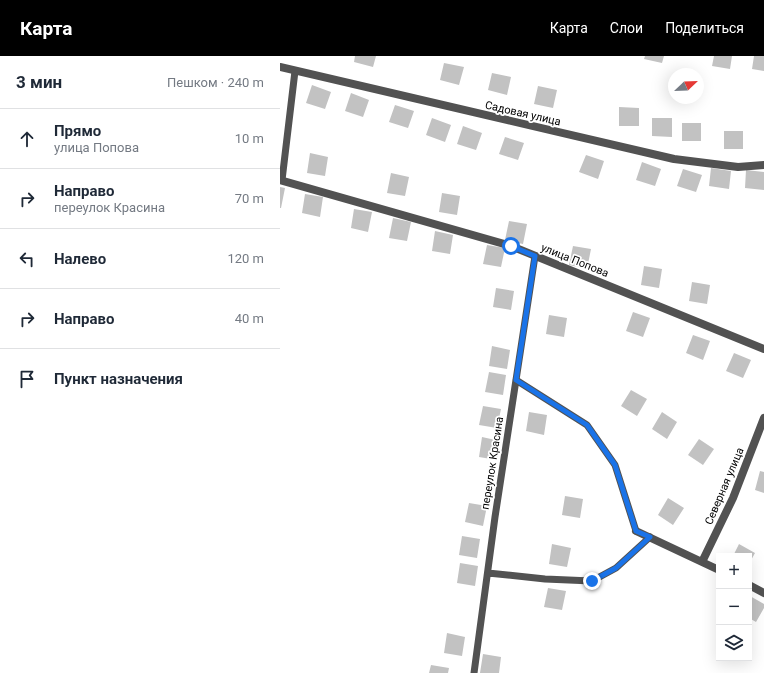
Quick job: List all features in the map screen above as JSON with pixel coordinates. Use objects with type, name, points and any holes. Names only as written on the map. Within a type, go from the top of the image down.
[{"type":"street","name":"Садовая улица","points":[[280,67],[674,159],[738,166],[764,165]]},
{"type":"street","name":"улица Попова","points":[[281,180],[511,246],[762,346]]},
{"type":"street","name":"Северная улица","points":[[702,562],[733,498],[764,418]]},
{"type":"street","points":[[636,531],[716,569]]},
{"type":"street","points":[[752,587],[764,593]]},
{"type":"lane","points":[[281,180],[295,70]]},
{"type":"lane","name":"переулок Красина","points":[[474,673],[535,256]]},
{"type":"lane","points":[[516,380],[587,425],[615,465],[636,531]]},
{"type":"lane","points":[[488,573],[545,579],[592,581],[616,568],[650,537]]},
{"type":"building","points":[[355,56],[376,56],[373,67],[354,62]]},
{"type":"building","points":[[645,56],[664,56],[662,63],[644,59]]},
{"type":"building","points":[[714,56],[732,56],[730,69],[712,66]]},
{"type":"building","points":[[754,56],[764,56],[764,71],[752,69]]},
{"type":"building","points":[[444,63],[464,67],[459,85],[440,80]]},
{"type":"building","points":[[492,73],[511,77],[507,95],[488,90]]},
{"type":"building","points":[[312,85],[331,92],[325,109],[306,103]]},
{"type":"building","points":[[538,86],[557,90],[553,108],[534,104]]},
{"type":"building","points":[[351,93],[369,100],[363,117],[345,111]]},
{"type":"building","points":[[395,105],[414,111],[408,128],[389,122]]},
{"type":"building","points":[[619,107],[639,108],[639,126],[619,126]]},
{"type":"building","points":[[432,118],[451,125],[445,142],[426,135]]},
{"type":"building","points":[[652,118],[672,118],[672,137],[652,136]]},
{"type":"building","points":[[682,123],[701,123],[701,141],[682,141]]},
{"type":"building","points":[[463,126],[482,133],[476,150],[457,144]]},
{"type":"building","points":[[724,131],[743,131],[743,149],[724,149]]},
{"type":"building","points":[[505,137],[524,143],[518,160],[499,154]]},
{"type":"building","points":[[310,153],[328,157],[325,176],[307,173]]},
{"type":"building","points":[[586,155],[604,161],[598,179],[579,172]]},
{"type":"building","points":[[642,162],[661,169],[655,186],[636,180]]},
{"type":"building","points":[[711,168],[731,171],[729,189],[709,186]]},
{"type":"building","points":[[683,169],[702,175],[696,192],[677,186]]},
{"type":"building","points":[[746,170],[764,172],[764,190],[745,188]]},
{"type":"building","points":[[391,173],[409,177],[405,196],[387,193]]},
{"type":"building","points":[[280,187],[285,188],[281,208],[280,208]]},
{"type":"building","points":[[442,193],[460,196],[457,215],[439,212]]},
{"type":"building","points":[[305,194],[323,197],[320,217],[302,213]]},
{"type":"building","points":[[354,209],[372,212],[368,232],[351,228]]},
{"type":"building","points":[[393,218],[411,222],[407,241],[389,238]]},
{"type":"building","points":[[509,221],[527,224],[523,244],[505,240]]},
{"type":"building","points":[[435,231],[453,235],[450,254],[432,251]]},
{"type":"building","points":[[487,245],[505,248],[501,267],[483,264]]},
{"type":"building","points":[[573,246],[591,249],[587,269],[569,265]]},
{"type":"building","points":[[644,266],[662,269],[659,288],[641,285]]},
{"type":"building","points":[[692,282],[710,285],[707,304],[689,301]]},
{"type":"building","points":[[496,288],[514,291],[511,310],[493,307]]},
{"type":"building","points":[[633,312],[650,318],[643,337],[626,331]]},
{"type":"building","points":[[549,315],[567,318],[564,337],[546,334]]},
{"type":"building","points":[[693,335],[710,341],[703,360],[686,353]]},
{"type":"building","points":[[492,346],[510,350],[507,369],[489,366]]},
{"type":"building","points":[[734,353],[751,360],[743,378],[726,371]]},
{"type":"building","points":[[489,372],[506,375],[503,395],[485,392]]},
{"type":"building","points":[[631,390],[647,399],[637,416],[621,406]]},
{"type":"building","points":[[483,406],[501,409],[497,428],[479,425]]},
{"type":"building","points":[[529,412],[547,415],[544,435],[526,431]]},
{"type":"building","points":[[662,412],[677,422],[667,439],[652,429]]},
{"type":"building","points":[[482,437],[500,441],[497,460],[479,457]]},
{"type":"building","points":[[699,439],[714,449],[703,465],[688,455]]},
{"type":"building","points":[[760,471],[764,472],[764,493],[755,490]]},
{"type":"building","points":[[565,496],[583,499],[580,518],[562,515]]},
{"type":"building","points":[[668,498],[684,508],[673,525],[658,515]]},
{"type":"building","points":[[469,503],[487,506],[483,526],[465,522]]},
{"type":"building","points":[[462,536],[480,539],[477,558],[459,555]]},
{"type":"building","points":[[552,544],[571,548],[567,567],[549,564]]},
{"type":"building","points":[[739,544],[755,553],[752,558],[752,553],[734,553]]},
{"type":"building","points":[[460,563],[478,566],[475,586],[457,583]]},
{"type":"building","points":[[548,588],[566,591],[562,610],[544,607]]},
{"type":"building","points":[[752,597],[764,604],[764,608],[756,622],[752,620]]},
{"type":"building","points":[[447,633],[465,637],[462,656],[444,653]]},
{"type":"building","points":[[483,654],[501,657],[499,673],[480,673]]},
{"type":"building","points":[[431,665],[449,668],[448,673],[429,673]]},
{"type":"route","points":[[511,246],[535,256],[516,380],[587,425],[615,465],[636,531],[650,537],[616,568],[592,581]]}]
